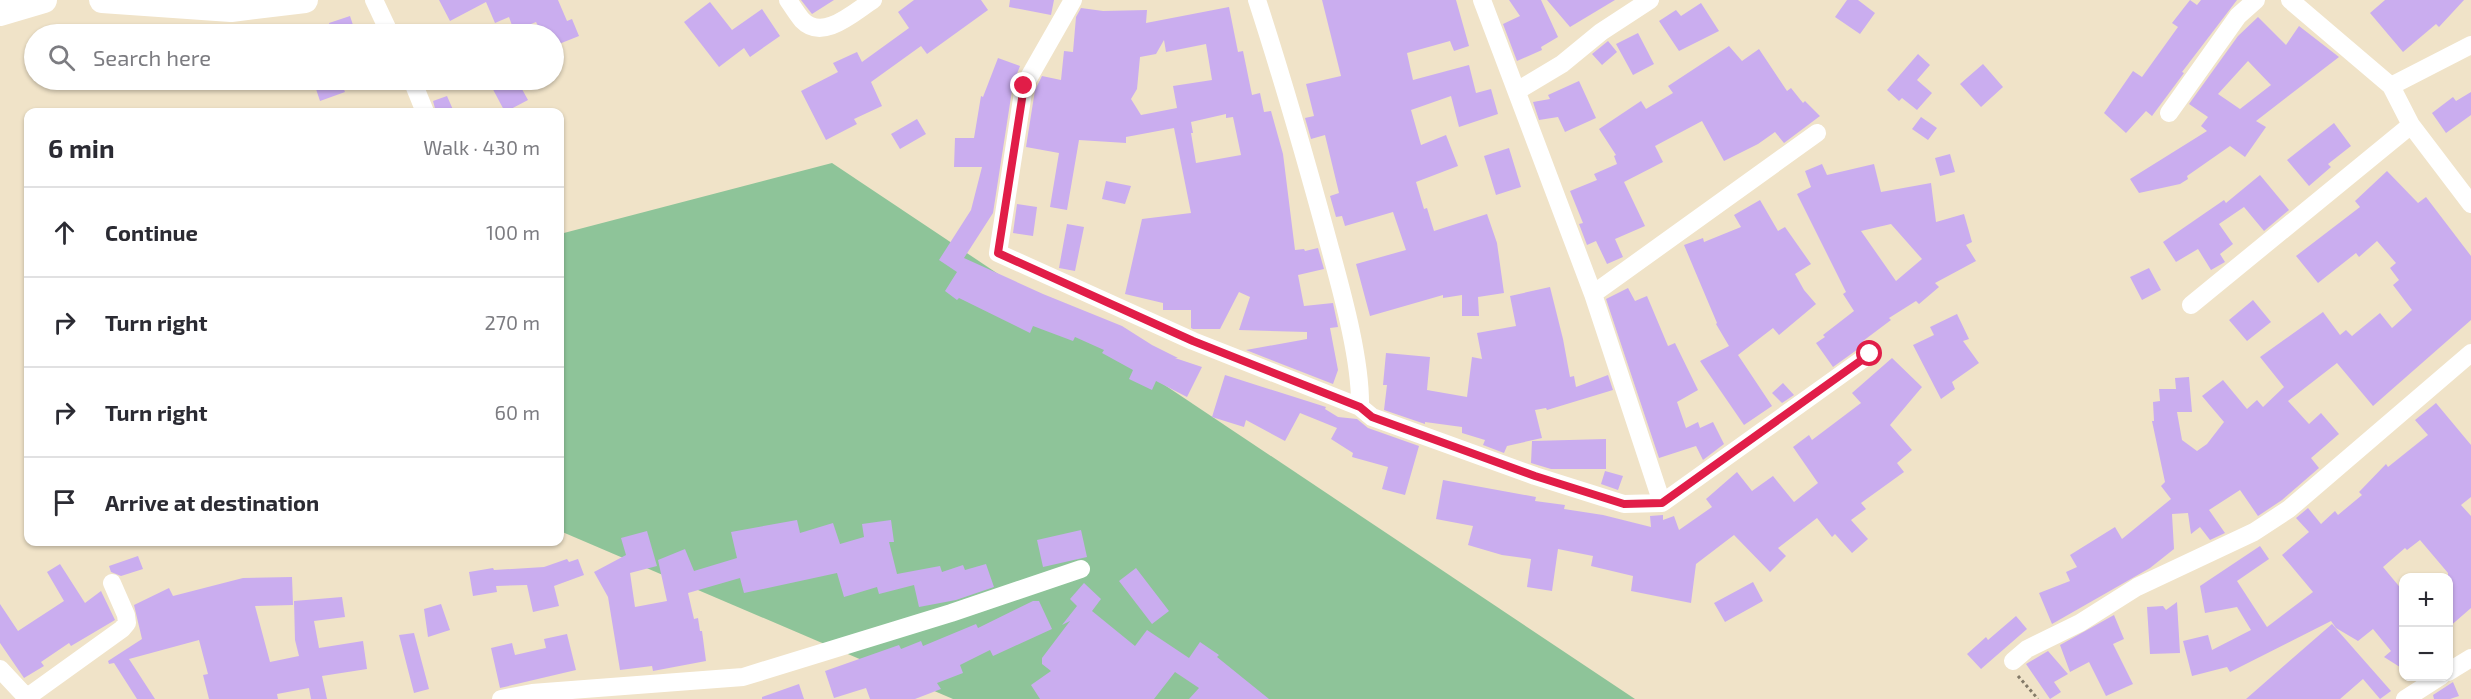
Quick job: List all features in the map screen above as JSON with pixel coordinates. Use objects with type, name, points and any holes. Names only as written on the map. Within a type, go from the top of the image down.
[{"type":"main road","points":[[0,13],[44,0]]},
{"type":"main road","points":[[102,0],[231,9],[305,0]]},
{"type":"street","points":[[374,0],[385,24]]},
{"type":"street","points":[[788,0],[803,21],[817,29],[832,26],[873,0]]},
{"type":"street","points":[[1073,0],[1024,86],[998,253],[1193,341],[1360,407],[1372,417],[1535,476],[1624,504],[1662,503],[1870,354]]},
{"type":"street","points":[[1257,0],[1289,100],[1338,278],[1359,376],[1360,407]]},
{"type":"street","points":[[1482,0],[1593,294],[1662,503]]},
{"type":"street","points":[[1517,91],[1562,64],[1601,32],[1650,0]]},
{"type":"street","points":[[2169,113],[2238,16],[2256,0]]},
{"type":"street","points":[[2290,0],[2391,86],[2410,125],[2471,204]]},
{"type":"street","points":[[2391,86],[2471,45]]},
{"type":"street","points":[[416,90],[423,108]]},
{"type":"street","points":[[2191,305],[2410,125]]},
{"type":"street","points":[[1593,294],[1817,133]]},
{"type":"street","points":[[2013,661],[2027,649],[2080,623],[2137,586],[2244,537],[2289,509],[2471,353]]},
{"type":"street","points":[[501,699],[532,693],[743,677],[951,613],[1081,569]]},
{"type":"street","points":[[0,669],[27,698],[122,629],[127,623],[126,615],[112,583]]},
{"type":"street","points":[[2453,669],[2471,658]]},
{"type":"street","points":[[2405,699],[2433,681]]},
{"type":"path","points":[[2013,661],[2014,671],[2038,699]]},
{"type":"green space","points":[[832,163],[1635,699],[953,699],[564,533],[564,233]]},
{"type":"building","points":[[439,0],[558,0],[567,21],[572,19],[579,36],[564,42],[564,24],[537,24],[536,22],[512,24],[509,17],[495,23],[486,2],[450,21]]},
{"type":"building","points":[[801,0],[834,0],[812,14]]},
{"type":"building","points":[[914,0],[981,0],[988,10],[927,54],[921,46],[871,82],[882,106],[854,119],[857,124],[826,140],[801,91],[838,72],[833,63],[857,52],[862,62],[909,28],[898,12]]},
{"type":"building","points":[[1010,0],[1054,0],[1051,15],[1009,7]]},
{"type":"building","points":[[1322,0],[1456,0],[1469,46],[1454,51],[1450,41],[1407,53],[1413,80],[1469,65],[1476,93],[1491,89],[1498,114],[1459,127],[1451,96],[1411,110],[1421,145],[1446,135],[1458,166],[1416,182],[1424,209],[1427,208],[1434,231],[1487,214],[1497,243],[1504,293],[1478,297],[1479,316],[1462,316],[1462,295],[1443,298],[1443,295],[1370,316],[1356,264],[1406,250],[1393,212],[1345,226],[1342,216],[1336,217],[1330,196],[1339,193],[1325,135],[1311,139],[1305,118],[1314,116],[1306,84],[1341,76]]},
{"type":"building","points":[[1509,0],[1541,0],[1558,37],[1541,47],[1542,50],[1517,61],[1503,24],[1520,16]]},
{"type":"building","points":[[1547,0],[1615,0],[1570,27]]},
{"type":"building","points":[[1847,0],[1858,0],[1875,13],[1860,34],[1835,17]]},
{"type":"building","points":[[2190,0],[2197,5],[2201,0],[2237,0],[2182,72],[2184,73],[2152,116],[2146,111],[2126,133],[2104,113],[2133,71],[2142,77],[2178,27],[2172,23]]},
{"type":"building","points":[[2385,0],[2464,0],[2439,27],[2436,24],[2403,52],[2370,13]]},
{"type":"building","points":[[710,2],[732,30],[762,9],[780,36],[750,57],[744,48],[719,67],[684,22]]},
{"type":"building","points":[[1701,3],[1719,31],[1679,51],[1659,21],[1676,10],[1681,16]]},
{"type":"building","points":[[1229,7],[1238,52],[1243,51],[1252,95],[1260,93],[1264,112],[1271,111],[1283,154],[1295,250],[1304,249],[1305,251],[1318,248],[1324,269],[1298,275],[1304,306],[1333,303],[1338,327],[1330,328],[1338,370],[1333,384],[1246,350],[1307,339],[1307,332],[1239,330],[1250,297],[1239,292],[1220,329],[1193,329],[1191,328],[1191,310],[1163,310],[1163,303],[1125,294],[1142,219],[1191,213],[1174,128],[1126,137],[1126,143],[1079,140],[1067,210],[1050,207],[1059,153],[1026,147],[1035,90],[1042,76],[1061,80],[1064,51],[1073,52],[1076,17],[1081,8],[1103,11],[1147,10],[1146,23]],"holes":[[[1164,40],[1166,52],[1206,44],[1212,80],[1173,86],[1177,108],[1141,115],[1131,99],[1137,89],[1140,57],[1156,54]],[[1226,114],[1226,118],[1233,117],[1241,155],[1196,163],[1191,122]]]},
{"type":"building","points":[[350,16],[353,24],[329,24]]},
{"type":"building","points":[[2258,17],[2286,45],[2299,26],[2339,57],[2256,121],[2266,127],[2245,157],[2230,146],[2187,176],[2188,179],[2180,184],[2139,193],[2130,179],[2207,131],[2201,126],[2208,117],[2189,104],[2238,36]],"holes":[[[2248,61],[2271,85],[2240,109],[2218,94]]]},
{"type":"building","points":[[1638,33],[1654,64],[1633,75],[1616,44]]},
{"type":"building","points":[[1608,41],[1617,52],[1602,65],[1592,54]]},
{"type":"building","points":[[1729,46],[1742,61],[1759,49],[1787,91],[1791,88],[1803,103],[1805,101],[1820,116],[1784,143],[1775,132],[1758,144],[1724,161],[1702,121],[1655,146],[1663,162],[1624,182],[1645,226],[1615,239],[1623,257],[1607,264],[1596,241],[1587,245],[1579,224],[1583,223],[1570,191],[1597,180],[1594,174],[1617,164],[1614,156],[1616,155],[1599,129],[1641,101],[1646,109],[1673,93],[1668,86]]},
{"type":"building","points":[[1918,54],[1930,65],[1917,80],[1932,93],[1917,110],[1902,98],[1899,101],[1887,90]]},
{"type":"building","points":[[998,58],[1020,66],[1013,84],[993,213],[964,258],[1043,294],[1122,326],[1178,358],[1175,358],[1202,367],[1187,397],[1156,381],[1152,390],[1129,379],[1133,370],[1102,353],[1104,350],[1075,337],[1073,341],[1033,326],[1030,333],[959,298],[957,300],[945,291],[957,272],[939,260],[971,210],[982,167],[954,167],[955,138],[974,138],[981,96],[983,97]]},
{"type":"building","points":[[1983,64],[2003,87],[1981,107],[1960,84]]},
{"type":"building","points":[[1579,81],[1596,118],[1565,132],[1558,117],[1539,120],[1533,102],[1550,99],[1548,95]]},
{"type":"building","points":[[316,90],[344,90],[345,92],[320,101]]},
{"type":"building","points":[[493,90],[522,90],[528,100],[513,108],[503,108]]},
{"type":"building","points":[[2471,92],[2471,115],[2446,133],[2432,113],[2453,97],[2456,101]]},
{"type":"building","points":[[447,96],[452,108],[435,108],[433,101]]},
{"type":"building","points":[[1921,117],[1937,128],[1928,140],[1912,129]]},
{"type":"building","points":[[917,119],[926,134],[900,149],[891,134]]},
{"type":"building","points":[[2334,123],[2351,146],[2328,164],[2331,167],[2309,186],[2287,160]]},
{"type":"building","points":[[1509,148],[1521,187],[1496,195],[1484,156]]},
{"type":"building","points":[[1950,154],[1955,172],[1940,176],[1935,158]]},
{"type":"building","points":[[1822,164],[1827,175],[1874,164],[1881,192],[1931,183],[1936,222],[1964,214],[1972,242],[1966,245],[1976,261],[1935,283],[1939,287],[1919,304],[1916,301],[1889,318],[1891,320],[1863,341],[1865,344],[1833,367],[1816,343],[1854,311],[1843,294],[1846,292],[1797,194],[1811,187],[1805,171]],"holes":[[[1891,224],[1922,259],[1896,281],[1861,231]]]},
{"type":"building","points":[[2387,171],[2418,203],[2426,197],[2471,256],[2471,320],[2373,406],[2337,363],[2288,401],[2309,424],[2321,413],[2339,434],[2311,458],[2319,468],[2282,500],[2258,516],[2240,490],[2209,510],[2225,533],[2210,540],[2200,527],[2191,534],[2188,513],[2172,514],[2174,549],[2150,568],[2052,624],[2039,593],[2070,581],[2066,572],[2077,567],[2070,555],[2115,527],[2122,539],[2171,499],[2161,486],[2165,482],[2152,421],[2154,421],[2153,402],[2160,401],[2159,389],[2176,389],[2175,378],[2189,377],[2192,412],[2177,412],[2182,440],[2197,451],[2207,444],[2224,422],[2202,396],[2223,380],[2247,409],[2257,400],[2263,407],[2284,387],[2260,357],[2323,312],[2340,335],[2346,330],[2352,336],[2380,313],[2392,328],[2412,310],[2393,285],[2399,280],[2390,268],[2396,263],[2377,241],[2359,257],[2356,253],[2318,283],[2296,256],[2360,207],[2355,201]]},
{"type":"building","points":[[2260,175],[2289,210],[2264,231],[2244,207],[2219,224],[2233,244],[2220,254],[2225,262],[2211,270],[2198,249],[2176,262],[2163,242],[2224,200],[2226,203]]},
{"type":"building","points":[[1106,181],[1131,186],[1125,204],[1102,199]]},
{"type":"building","points":[[1760,200],[1778,231],[1785,227],[1811,264],[1795,274],[1804,290],[1816,304],[1779,335],[1773,328],[1738,355],[1772,406],[1744,425],[1700,361],[1729,346],[1716,324],[1684,245],[1703,238],[1704,242],[1741,227],[1734,215]]},
{"type":"building","points":[[1017,204],[1037,207],[1033,236],[1013,233]]},
{"type":"building","points":[[1067,224],[1084,227],[1075,271],[1059,268]]},
{"type":"building","points":[[2149,268],[2161,290],[2142,300],[2130,277]]},
{"type":"building","points":[[1550,287],[1570,377],[1574,376],[1576,387],[1608,375],[1613,390],[1547,410],[1546,408],[1535,410],[1542,438],[1507,446],[1504,453],[1483,445],[1485,440],[1462,433],[1462,427],[1425,422],[1425,424],[1384,410],[1387,385],[1383,385],[1386,353],[1430,357],[1427,390],[1467,397],[1472,357],[1482,359],[1477,333],[1516,326],[1510,296]]},
{"type":"building","points":[[1628,288],[1635,301],[1647,296],[1668,346],[1675,343],[1698,390],[1677,402],[1686,428],[1698,422],[1700,428],[1713,422],[1724,444],[1703,460],[1696,446],[1659,458],[1606,299]]},
{"type":"building","points":[[2253,300],[2271,322],[2247,341],[2229,320]]},
{"type":"building","points":[[1957,314],[1969,339],[1963,341],[1979,363],[1952,382],[1955,389],[1941,399],[1913,345],[1934,335],[1930,327]]},
{"type":"building","points":[[1892,358],[1922,387],[1890,425],[1912,450],[1897,463],[1904,472],[1861,503],[1866,509],[1851,520],[1868,539],[1852,553],[1835,534],[1832,537],[1817,518],[1778,548],[1786,556],[1770,572],[1734,535],[1696,564],[1691,603],[1631,591],[1633,576],[1591,566],[1593,556],[1558,549],[1552,591],[1527,587],[1531,559],[1502,555],[1468,545],[1473,526],[1436,519],[1443,480],[1536,497],[1535,501],[1565,505],[1564,509],[1603,515],[1651,527],[1650,516],[1663,515],[1663,520],[1674,516],[1679,530],[1712,507],[1706,499],[1737,472],[1752,491],[1773,476],[1794,502],[1818,483],[1793,447],[1809,435],[1812,440],[1861,403],[1852,393]]},
{"type":"building","points":[[1225,375],[1326,407],[1325,409],[1338,417],[1357,419],[1368,428],[1419,446],[1405,495],[1382,489],[1388,467],[1352,457],[1353,453],[1331,439],[1337,428],[1300,413],[1285,441],[1246,420],[1244,427],[1212,417]]},
{"type":"building","points":[[1783,383],[1794,395],[1782,403],[1772,393]]},
{"type":"building","points":[[2436,403],[2471,445],[2471,497],[2461,505],[2471,516],[2471,608],[2453,624],[2453,573],[2448,573],[2420,540],[2407,550],[2405,548],[2383,567],[2399,586],[2399,666],[2384,657],[2391,651],[2373,629],[2358,641],[2336,628],[2331,621],[2230,672],[2227,667],[2192,676],[2183,641],[2208,635],[2212,650],[2251,630],[2237,607],[2205,613],[2200,586],[2260,546],[2269,559],[2237,581],[2267,627],[2313,592],[2282,555],[2309,532],[2296,518],[2308,508],[2321,524],[2335,511],[2338,515],[2362,495],[2359,492],[2386,464],[2388,467],[2428,435],[2415,420]]},
{"type":"building","points":[[1606,439],[1606,469],[1551,469],[1531,463],[1532,441]]},
{"type":"building","points":[[1605,471],[1623,476],[1618,490],[1601,484]]},
{"type":"building","points":[[797,520],[800,533],[833,523],[840,544],[864,537],[862,524],[891,520],[894,542],[889,542],[897,574],[940,566],[942,572],[963,565],[965,570],[986,564],[994,587],[956,600],[919,607],[914,585],[879,594],[877,587],[844,597],[837,573],[744,593],[740,578],[688,593],[694,619],[698,618],[700,631],[702,631],[706,661],[653,671],[652,666],[620,670],[608,597],[594,572],[626,555],[621,538],[647,531],[657,566],[630,573],[635,607],[667,601],[658,560],[685,549],[694,571],[737,558],[731,532]]},
{"type":"building","points":[[1081,530],[1087,557],[1043,567],[1037,540]]},
{"type":"building","points":[[138,556],[143,569],[121,576],[111,572],[109,566]]},
{"type":"building","points":[[567,559],[569,562],[578,559],[584,575],[554,586],[559,606],[533,612],[527,585],[496,586],[497,592],[473,596],[469,572],[493,568],[494,570],[544,567]]},
{"type":"building","points":[[60,564],[85,603],[101,591],[115,620],[71,646],[69,643],[41,662],[44,666],[24,678],[0,643],[0,604],[18,631],[64,601],[47,572]]},
{"type":"building","points":[[1136,568],[1169,611],[1152,624],[1119,581]]},
{"type":"building","points":[[292,577],[293,605],[255,606],[270,662],[299,656],[295,640],[294,601],[342,597],[345,617],[314,621],[319,648],[363,641],[367,669],[322,676],[327,699],[311,699],[309,688],[277,694],[278,699],[209,699],[203,675],[208,674],[199,640],[129,659],[155,699],[137,699],[114,663],[109,664],[108,661],[142,639],[134,605],[169,588],[173,596],[243,578]]},
{"type":"building","points":[[1753,582],[1763,601],[1725,622],[1714,603]]},
{"type":"building","points":[[1084,583],[1101,599],[1092,611],[1135,646],[1147,630],[1189,658],[1200,642],[1219,655],[1217,657],[1269,699],[1189,699],[1199,688],[1175,672],[1154,699],[1040,699],[1031,685],[1051,671],[1042,664],[1042,658],[1070,621],[1062,625],[1077,606],[1070,599]]},
{"type":"building","points":[[1033,601],[1039,601],[1052,629],[993,656],[990,650],[960,665],[963,673],[937,683],[941,689],[915,699],[870,699],[866,688],[834,698],[825,671],[899,645],[901,649],[921,641],[923,646],[976,624],[978,628]]},
{"type":"building","points":[[2177,602],[2180,653],[2150,654],[2147,607],[2163,606],[2166,610]]},
{"type":"building","points":[[441,604],[450,630],[428,637],[424,609]]},
{"type":"building","points":[[2114,615],[2124,639],[2113,644],[2133,684],[2106,696],[2089,662],[2070,672],[2060,645]]},
{"type":"building","points":[[2016,616],[2027,629],[1981,669],[1967,654],[1986,637],[1988,640]]},
{"type":"building","points":[[2332,624],[2391,691],[2380,699],[2363,679],[2340,699],[2246,699]]},
{"type":"building","points":[[414,633],[429,689],[414,693],[399,635]]},
{"type":"building","points":[[567,634],[576,670],[500,688],[491,648],[512,643],[515,655],[546,648],[544,639]]},
{"type":"building","points":[[2048,651],[2068,674],[2054,682],[2061,692],[2050,699],[2026,664]]},
{"type":"building","points":[[2453,682],[2459,696],[2450,699],[2434,699],[2433,695]]},
{"type":"building","points":[[799,684],[804,699],[762,699],[762,697]]},
{"type":"route","points":[[1024,86],[998,253],[1193,341],[1360,407],[1372,417],[1535,476],[1624,504],[1662,503],[1870,354]]}]
